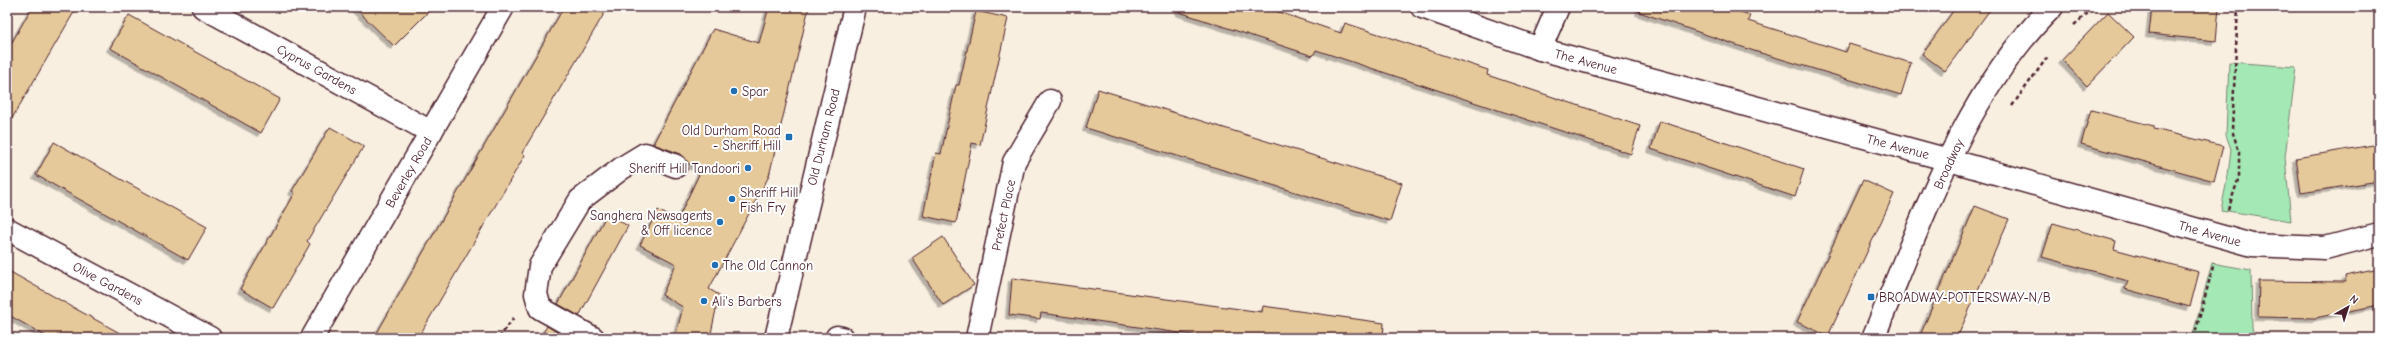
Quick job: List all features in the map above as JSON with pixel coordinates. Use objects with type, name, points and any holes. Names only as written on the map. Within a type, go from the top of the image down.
[{"type":"street","name":"Cyprus Gardens","points":[[203,7],[431,132]]},
{"type":"street","name":"Beverley Road","points":[[312,338],[503,7]]},
{"type":"street","name":"Old Durham Road","points":[[776,338],[855,7]]},
{"type":"street","name":"The Avenue","points":[[1422,7],[1540,49],[1949,160],[2252,245],[2325,248],[2379,234]]},
{"type":"street","points":[[1540,49],[1558,7]]},
{"type":"street","name":"Broadway","points":[[1873,338],[1949,160],[1980,100],[2039,20],[2052,7]]},
{"type":"street","name":"Prefect Place","points":[[977,338],[1014,162],[1050,101]]},
{"type":"street","points":[[593,338],[540,308],[536,294],[540,266],[580,200],[622,168],[645,154],[676,166]]},
{"type":"street","name":"Olive Gardens","points":[[7,229],[210,338]]},
{"type":"path","points":[[2073,26],[2095,7]]},
{"type":"path","points":[[2194,338],[2239,177],[2239,152],[2232,130],[2238,7]]},
{"type":"path","points":[[2008,111],[2052,50]]},
{"type":"green space","points":[[2229,62],[2296,67],[2285,157],[2291,221],[2221,210],[2228,175],[2231,149],[2226,135]]},
{"type":"green space","points":[[2212,263],[2251,270],[2252,327],[2254,338],[2192,338]]},
{"type":"building","points":[[32,7],[77,7],[7,127],[7,51]]},
{"type":"building","points":[[354,7],[433,7],[394,46]]},
{"type":"building","points":[[564,7],[608,7],[522,153],[525,155],[418,338],[374,338]]},
{"type":"building","points":[[769,7],[809,7],[769,176],[709,289],[719,295],[710,338],[675,338],[683,307],[662,295],[676,264],[640,245],[658,210],[677,221],[701,170],[688,163],[681,154],[653,144],[713,29],[759,43]]},
{"type":"building","points":[[1179,7],[1264,7],[1341,33],[1345,23],[1488,70],[1487,75],[1640,126],[1631,154],[1316,50],[1313,56],[1179,12]]},
{"type":"building","points":[[1640,7],[1725,7],[1750,15],[1748,21],[1846,52],[1849,44],[1911,63],[1901,95],[1754,51],[1639,12]]},
{"type":"building","points":[[1956,7],[1992,7],[1945,71],[1922,54]]},
{"type":"building","points":[[2152,7],[2219,7],[2216,41],[2149,34]]},
{"type":"building","points":[[976,11],[1008,18],[980,145],[972,143],[956,223],[923,216],[936,153],[941,154],[956,85],[959,85]]},
{"type":"building","points":[[2108,12],[2134,37],[2087,86],[2062,60]]},
{"type":"building","points":[[129,15],[280,99],[261,133],[110,48]]},
{"type":"building","points":[[1098,89],[1402,183],[1390,221],[1086,128]]},
{"type":"building","points":[[2091,110],[2154,126],[2154,129],[2223,146],[2214,181],[2081,144]]},
{"type":"building","points":[[1660,121],[1804,169],[1795,197],[1651,149]]},
{"type":"building","points":[[330,127],[364,146],[307,241],[310,244],[273,308],[240,289],[295,193],[292,191]]},
{"type":"building","points":[[54,142],[207,227],[188,260],[36,175]]},
{"type":"building","points":[[2379,144],[2379,181],[2301,193],[2296,158]]},
{"type":"building","points":[[1863,180],[1894,194],[1828,336],[1797,322]]},
{"type":"building","points":[[1975,206],[2009,219],[1957,338],[1919,338]]},
{"type":"building","points":[[607,214],[628,226],[579,316],[558,304]]},
{"type":"building","points":[[2053,223],[2116,241],[2114,249],[2199,272],[2190,307],[2125,289],[2128,281],[2042,257]]},
{"type":"building","points":[[943,237],[974,285],[943,305],[912,258]]},
{"type":"building","points":[[2379,269],[2379,305],[2315,318],[2258,317],[2259,281],[2346,282],[2345,276]]},
{"type":"building","points":[[7,270],[129,338],[49,338],[7,314]]},
{"type":"building","points":[[1012,278],[1262,312],[1263,306],[1384,323],[1383,338],[1214,338],[1041,313],[1040,319],[1009,315]]},
{"type":"building","points":[[547,326],[567,338],[540,338]]},
{"type":"place","name":"Spar","points":[[734,91]]},
{"type":"place","name":"Old Durham Road - Sheriff Hill","points":[[789,137]]},
{"type":"place","name":"Sheriff Hill Tandoori","points":[[748,168]]},
{"type":"place","name":"Sheriff Hill Fish Fry","points":[[732,199]]},
{"type":"place","name":"Sanghera Newsagents & Off licence","points":[[720,222]]},
{"type":"place","name":"The Old Cannon","points":[[715,265]]},
{"type":"place","name":"BROADWAY-POTTERSWAY-N/B","points":[[1871,297]]},
{"type":"place","name":"Ali's Barbers","points":[[704,301]]}]
